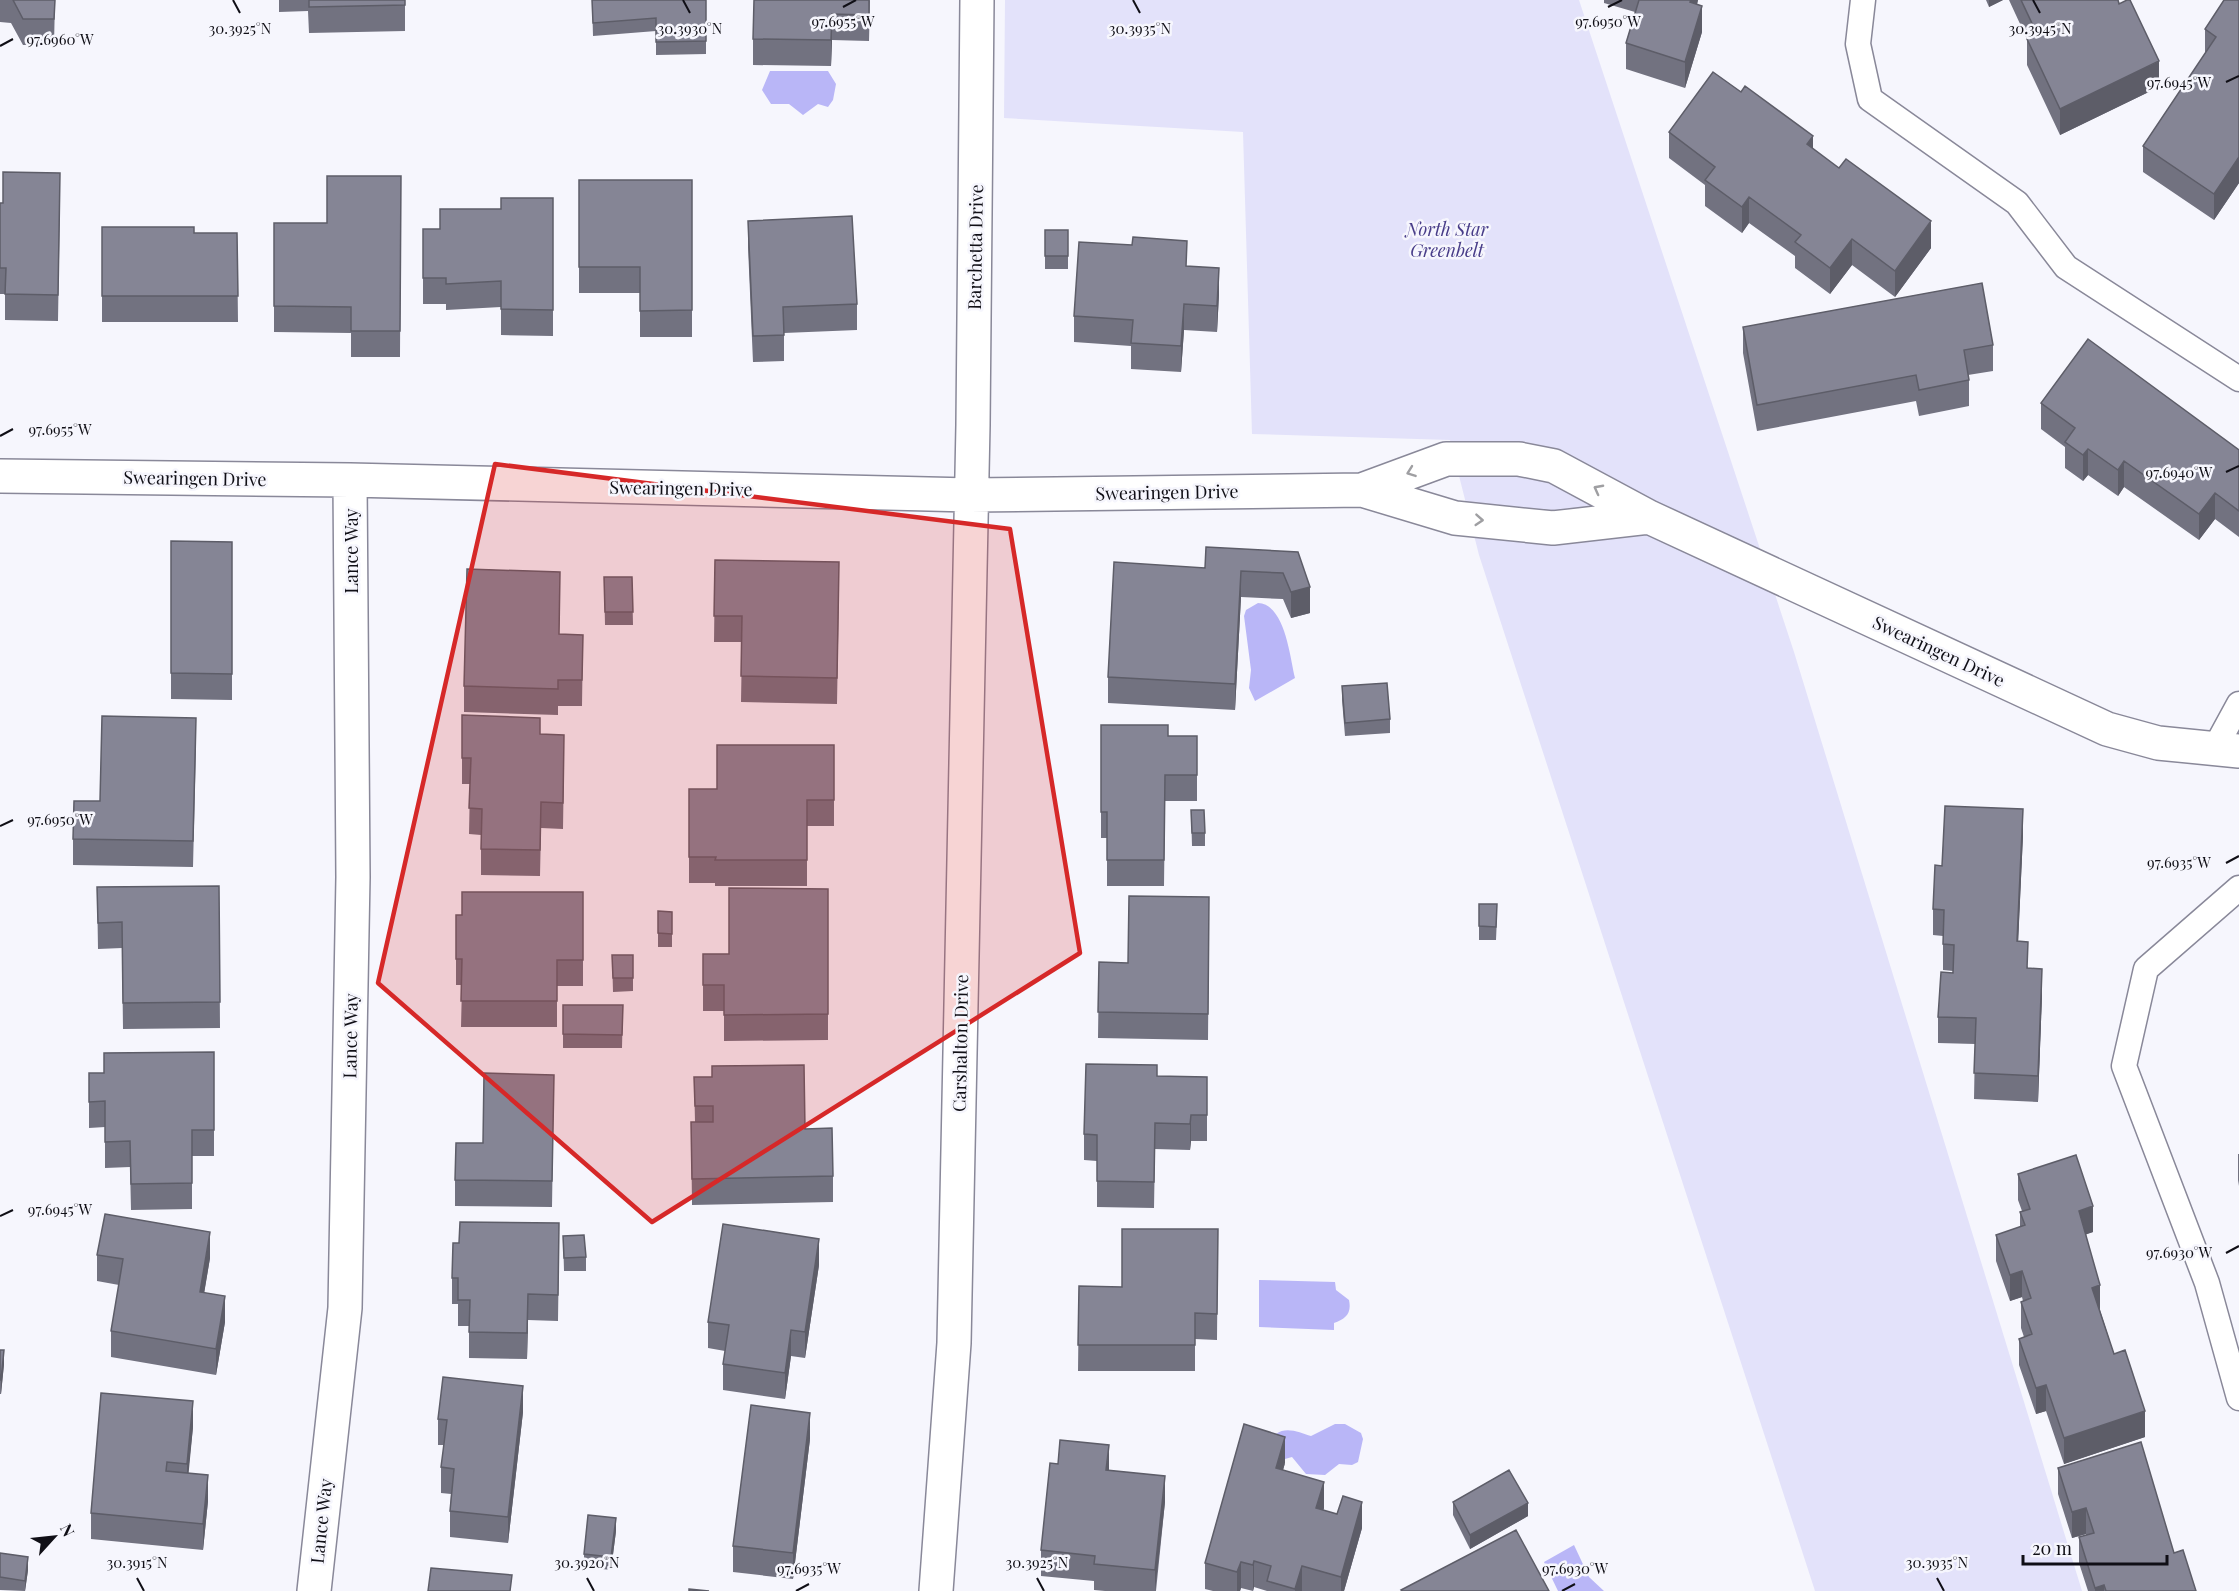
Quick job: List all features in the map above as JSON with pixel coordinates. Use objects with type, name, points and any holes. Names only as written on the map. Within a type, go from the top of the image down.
[{"type":"street","name":"Barchetta Drive","points":[[970,495],[977,0]]},
{"type":"street","name":"Swearingen Drive","points":[[1362,490],[1446,459],[1519,459],[1554,466],[1649,516],[2107,729],[2158,743],[2227,749]]},
{"type":"street","name":"Swearingen Drive","points":[[0,476],[350,480],[970,495],[1362,490],[1455,518],[1553,528],[1649,516]]},
{"type":"street","name":"Lance Way","points":[[314,1591],[345,1308],[353,877],[350,480]]},
{"type":"street","name":"Carshalton Drive","points":[[936,1591],[954,1343],[970,495]]},
{"type":"lane","points":[[1863,0],[1858,44],[1870,99],[2017,203],[2066,267],[2239,379]]},
{"type":"lane","points":[[2227,749],[2239,704]]},
{"type":"lane","points":[[2239,888],[2146,969],[2124,1066],[2207,1283],[2239,1398]]},
{"type":"highlighted area","points":[[495,464],[1010,529],[1080,953],[652,1222],[378,983]]},
{"type":"green space","name":"North Star Greenbelt","points":[[1005,0],[1579,0],[1794,652],[2082,1591],[1815,1591],[1479,555],[1450,440],[1252,434],[1243,132],[1004,118]]},
{"type":"water","points":[[770,71],[828,71],[836,84],[833,100],[828,107],[818,104],[803,115],[789,104],[771,104],[762,90]]},
{"type":"water","points":[[1258,603],[1274,612],[1280,622],[1285,633],[1295,678],[1255,701],[1249,688],[1251,670],[1244,616],[1246,610]]},
{"type":"water","points":[[1259,1280],[1335,1282],[1336,1290],[1349,1300],[1348,1312],[1344,1318],[1334,1323],[1334,1330],[1259,1327]]},
{"type":"water","points":[[1335,1424],[1345,1424],[1361,1433],[1363,1439],[1358,1462],[1352,1465],[1339,1464],[1325,1475],[1306,1474],[1292,1457],[1285,1459],[1276,1434],[1289,1430],[1311,1436]]},
{"type":"water","points":[[1574,1545],[1589,1577],[1604,1591],[1558,1591],[1544,1562]]},
{"type":"building","points":[[13,0],[55,0],[54,19],[23,19]]},
{"type":"building","points":[[309,0],[405,0],[405,5],[309,7]]},
{"type":"building","points":[[592,0],[706,0],[706,41],[656,42],[656,18],[593,23]]},
{"type":"building","points":[[754,0],[869,0],[869,15],[832,14],[831,40],[753,39]]},
{"type":"building","points":[[1639,0],[1691,0],[1690,2],[1702,6],[1685,62],[1626,43]]},
{"type":"building","points":[[2021,0],[2118,0],[2119,4],[2130,0],[2159,61],[2060,109],[2027,39],[2037,34]]},
{"type":"building","points":[[2224,0],[2239,0],[2239,157],[2214,194],[2143,146],[2216,37],[2205,29]]},
{"type":"building","points":[[1713,72],[1741,92],[1745,86],[1813,136],[1807,144],[1839,168],[1846,159],[1931,221],[1895,271],[1852,239],[1830,268],[1795,242],[1801,235],[1749,197],[1742,207],[1705,180],[1715,167],[1669,132]]},
{"type":"building","points":[[3,172],[60,173],[58,295],[5,294],[6,268],[0,268],[0,203],[3,203]]},
{"type":"building","points":[[327,176],[401,176],[400,331],[351,331],[351,307],[274,306],[274,223],[327,223]]},
{"type":"building","points":[[579,180],[692,180],[692,310],[640,311],[640,267],[579,267]]},
{"type":"building","points":[[501,198],[553,198],[553,310],[501,309],[501,281],[446,284],[446,278],[423,278],[423,229],[440,229],[440,209],[501,209]]},
{"type":"building","points":[[852,216],[857,304],[783,307],[784,335],[753,336],[748,221]]},
{"type":"building","points":[[102,227],[194,227],[194,233],[237,233],[238,296],[102,296]]},
{"type":"building","points":[[1045,230],[1068,230],[1068,256],[1045,256]]},
{"type":"building","points":[[1133,237],[1187,241],[1186,266],[1219,268],[1217,306],[1184,304],[1181,346],[1131,343],[1133,320],[1074,316],[1079,242],[1132,245]]},
{"type":"building","points":[[1982,283],[1993,345],[1964,350],[1969,380],[1919,390],[1916,375],[1757,405],[1743,327]]},
{"type":"building","points":[[2088,339],[2239,450],[2239,511],[2215,493],[2199,514],[2124,461],[2118,470],[2088,449],[2083,455],[2065,442],[2075,428],[2041,403]]},
{"type":"building","points":[[171,541],[232,542],[232,674],[171,673]]},
{"type":"building","points":[[1206,547],[1298,552],[1310,587],[1291,592],[1283,573],[1241,571],[1235,684],[1108,677],[1114,562],[1205,568]]},
{"type":"building","points":[[715,560],[839,562],[837,678],[741,676],[742,616],[714,616]]},
{"type":"building","points":[[467,569],[560,572],[559,634],[583,635],[582,680],[558,680],[558,689],[464,686]]},
{"type":"building","points":[[604,577],[632,577],[633,612],[605,612]]},
{"type":"building","points":[[1387,683],[1390,719],[1345,723],[1342,686]]},
{"type":"building","points":[[462,715],[540,718],[540,734],[564,735],[563,803],[541,802],[540,850],[481,849],[482,809],[469,808],[471,758],[462,758]]},
{"type":"building","points":[[102,716],[196,718],[193,841],[73,839],[74,801],[100,801]]},
{"type":"building","points":[[1101,725],[1168,725],[1168,736],[1197,736],[1197,775],[1165,775],[1164,860],[1107,860],[1107,812],[1101,812]]},
{"type":"building","points":[[717,745],[834,745],[834,800],[807,800],[807,860],[715,860],[716,857],[689,857],[689,789],[717,789]]},
{"type":"building","points":[[1945,806],[2023,809],[2017,941],[2028,942],[2027,968],[2042,969],[2038,1076],[1974,1073],[1976,1018],[1938,1017],[1941,972],[1953,973],[1954,945],[1943,944],[1944,910],[1933,909],[1935,865],[1942,866]]},
{"type":"building","points":[[1191,810],[1204,810],[1205,833],[1192,833]]},
{"type":"building","points":[[219,886],[220,1002],[123,1003],[122,922],[98,923],[97,887]]},
{"type":"building","points":[[729,888],[828,889],[828,1014],[724,1015],[724,985],[703,985],[703,954],[729,954]]},
{"type":"building","points":[[462,892],[583,892],[583,960],[557,960],[557,1001],[461,1001],[462,959],[456,959],[456,915],[462,915]]},
{"type":"building","points":[[1129,896],[1209,897],[1208,1014],[1098,1012],[1099,962],[1128,963]]},
{"type":"building","points":[[1479,904],[1497,904],[1496,927],[1479,926]]},
{"type":"building","points":[[658,911],[672,912],[672,934],[658,933]]},
{"type":"building","points":[[612,955],[633,955],[633,978],[613,978]]},
{"type":"building","points":[[563,1005],[623,1005],[622,1035],[563,1034]]},
{"type":"building","points":[[214,1052],[214,1130],[192,1130],[192,1183],[131,1184],[130,1141],[105,1142],[105,1101],[89,1102],[89,1073],[104,1073],[104,1053]]},
{"type":"building","points":[[1086,1064],[1157,1065],[1157,1076],[1207,1077],[1207,1115],[1191,1115],[1190,1124],[1155,1123],[1154,1182],[1097,1181],[1097,1135],[1084,1134]]},
{"type":"building","points":[[804,1065],[805,1129],[832,1128],[833,1176],[692,1179],[691,1122],[713,1122],[713,1106],[695,1106],[694,1077],[712,1077],[712,1066]]},
{"type":"building","points":[[484,1073],[554,1075],[552,1181],[455,1180],[456,1143],[483,1143]]},
{"type":"building","points":[[2076,1155],[2093,1206],[2079,1211],[2100,1285],[2092,1288],[2114,1354],[2125,1350],[2145,1411],[2064,1438],[2046,1385],[2036,1388],[2019,1339],[2032,1334],[2021,1302],[2031,1298],[2022,1271],[2010,1275],[1996,1235],[2025,1225],[2020,1212],[2030,1209],[2018,1174]]},
{"type":"building","points":[[105,1214],[210,1232],[200,1292],[225,1296],[216,1349],[111,1331],[123,1259],[97,1255]]},
{"type":"building","points":[[460,1222],[559,1223],[558,1295],[528,1294],[527,1333],[469,1332],[470,1300],[458,1300],[458,1278],[452,1278],[453,1243],[459,1243]]},
{"type":"building","points":[[723,1224],[819,1239],[805,1332],[791,1330],[785,1373],[723,1364],[729,1325],[708,1322]]},
{"type":"building","points":[[1122,1229],[1218,1229],[1217,1314],[1195,1313],[1195,1345],[1078,1345],[1079,1286],[1122,1287]]},
{"type":"building","points":[[584,1235],[586,1257],[564,1258],[563,1236]]},
{"type":"building","points":[[0,1350],[4,1350],[1,1380],[0,1380]]},
{"type":"building","points":[[443,1377],[523,1386],[508,1517],[450,1511],[454,1469],[441,1467],[447,1420],[438,1419]]},
{"type":"building","points":[[101,1393],[193,1401],[187,1464],[167,1462],[166,1471],[208,1475],[203,1524],[91,1513]]},
{"type":"building","points":[[751,1405],[810,1413],[793,1553],[733,1546]]},
{"type":"building","points":[[1244,1424],[1285,1437],[1276,1468],[1324,1482],[1316,1508],[1337,1514],[1343,1496],[1362,1502],[1341,1577],[1302,1566],[1295,1589],[1267,1581],[1271,1566],[1254,1561],[1253,1565],[1241,1562],[1237,1572],[1205,1563]]},
{"type":"building","points":[[1060,1440],[1109,1445],[1106,1470],[1165,1476],[1155,1570],[1094,1564],[1095,1556],[1041,1550],[1050,1463],[1058,1464]]},
{"type":"building","points":[[2141,1442],[2174,1553],[2183,1550],[2196,1591],[2106,1591],[2104,1585],[2095,1588],[2079,1537],[2094,1533],[2086,1508],[2072,1512],[2058,1468]]},
{"type":"building","points":[[1509,1470],[1528,1503],[1470,1535],[1453,1502]]},
{"type":"building","points":[[588,1515],[616,1518],[611,1557],[584,1554]]},
{"type":"building","points":[[1516,1530],[1549,1591],[1401,1590]]},
{"type":"building","points":[[0,1553],[28,1557],[25,1581],[0,1577]]},
{"type":"building","points":[[431,1568],[512,1575],[510,1591],[428,1591]]}]
